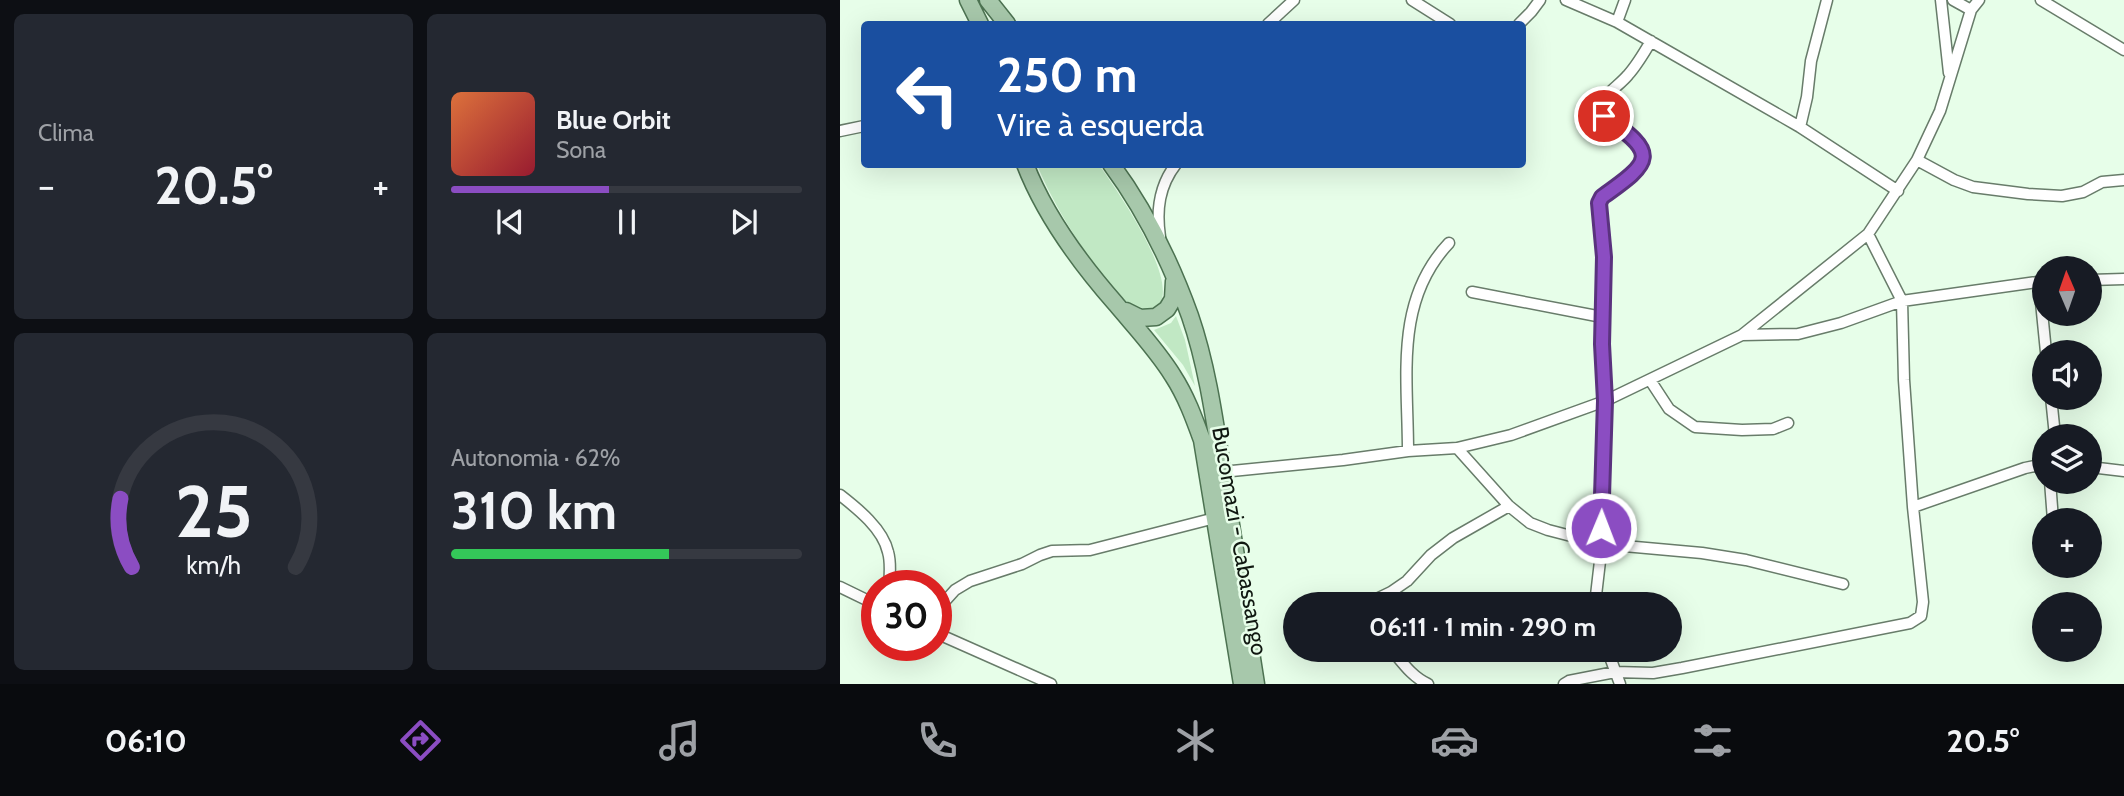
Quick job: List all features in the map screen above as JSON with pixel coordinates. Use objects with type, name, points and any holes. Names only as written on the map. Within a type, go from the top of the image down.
[{"type":"main road","points":[[968,0],[978,21]]},
{"type":"main road","points":[[988,0],[1005,21]]},
{"type":"main road","name":"Bucomazi - Cabassango","points":[[1027,168],[1067,243],[1174,376],[1190,406],[1202,440],[1242,684]]},
{"type":"main road","name":"Bucomazi - Cabassango","points":[[1114,168],[1161,248],[1190,318],[1204,368],[1256,684]]},
{"type":"main road","points":[[1117,306],[1140,318],[1156,317],[1167,309],[1173,299],[1174,277]]},
{"type":"street","points":[[1271,21],[1294,0]]},
{"type":"street","points":[[1412,0],[1445,21]]},
{"type":"street","points":[[1522,21],[1540,0]]},
{"type":"street","points":[[1566,0],[1651,41],[1800,127],[1898,191]]},
{"type":"street","points":[[1616,22],[1625,0]]},
{"type":"street","points":[[1800,127],[1811,61],[1826,0]]},
{"type":"street","points":[[1941,0],[1950,81]]},
{"type":"street","points":[[1953,0],[1971,10]]},
{"type":"street","points":[[1222,472],[1457,448],[1511,435],[1605,401],[1742,335],[1868,234],[1917,160],[1940,111],[1971,10],[1979,0]]},
{"type":"street","points":[[2041,0],[2124,50]]},
{"type":"street","points":[[1596,592],[1602,544],[1605,401],[1602,344],[1604,257],[1599,203],[1602,197],[1633,175],[1642,163],[1644,154],[1641,145],[1598,111],[1606,96],[1629,74],[1651,41]]},
{"type":"street","points":[[840,131],[861,128]]},
{"type":"street","points":[[1917,160],[1973,187],[2028,194],[2062,196],[2083,192],[2102,182],[2124,180]]},
{"type":"street","points":[[1161,248],[1157,217],[1161,193],[1173,168]]},
{"type":"street","points":[[1564,684],[1615,673],[1653,673],[1682,668],[1910,623],[1921,616],[1923,602],[1904,380],[1902,300],[1868,234]]},
{"type":"street","points":[[1408,451],[1408,330],[1412,308],[1425,276],[1437,255],[1449,243]]},
{"type":"street","points":[[2102,280],[2124,279]]},
{"type":"street","points":[[1742,335],[1798,334],[1902,300],[2032,282]]},
{"type":"street","points":[[1472,292],[1602,317]]},
{"type":"street","points":[[1650,380],[1669,409],[1695,427],[1752,430],[1773,429],[1788,423]]},
{"type":"street","points":[[1457,448],[1509,506],[1539,527],[1602,544],[1746,560],[1843,583]]},
{"type":"street","points":[[1913,507],[2032,467]]},
{"type":"street","points":[[2102,468],[2124,471]]},
{"type":"street","points":[[840,495],[883,539],[888,552],[889,570]]},
{"type":"street","points":[[1391,592],[1407,581],[1431,555],[1453,538],[1509,506]]},
{"type":"street","points":[[952,593],[970,581],[1052,551],[1090,550],[1215,518]]},
{"type":"street","points":[[840,587],[861,597]]},
{"type":"street","points":[[952,641],[1033,680],[1051,684]]},
{"type":"street","points":[[1402,662],[1428,684]]},
{"type":"street","points":[[1611,662],[1620,684]]},
{"type":"green space","points":[[1038,168],[1101,168],[1144,236],[1154,258],[1163,295],[1157,307],[1144,312],[1129,306],[1091,259],[1053,198]]},
{"type":"green space","points":[[1176,316],[1185,340],[1195,386],[1183,365],[1154,330],[1171,323]]},
{"type":"route","points":[[1601,528],[1605,401],[1602,344],[1604,257],[1599,203],[1602,197],[1633,175],[1642,163],[1644,154],[1641,145],[1604,116]]}]
